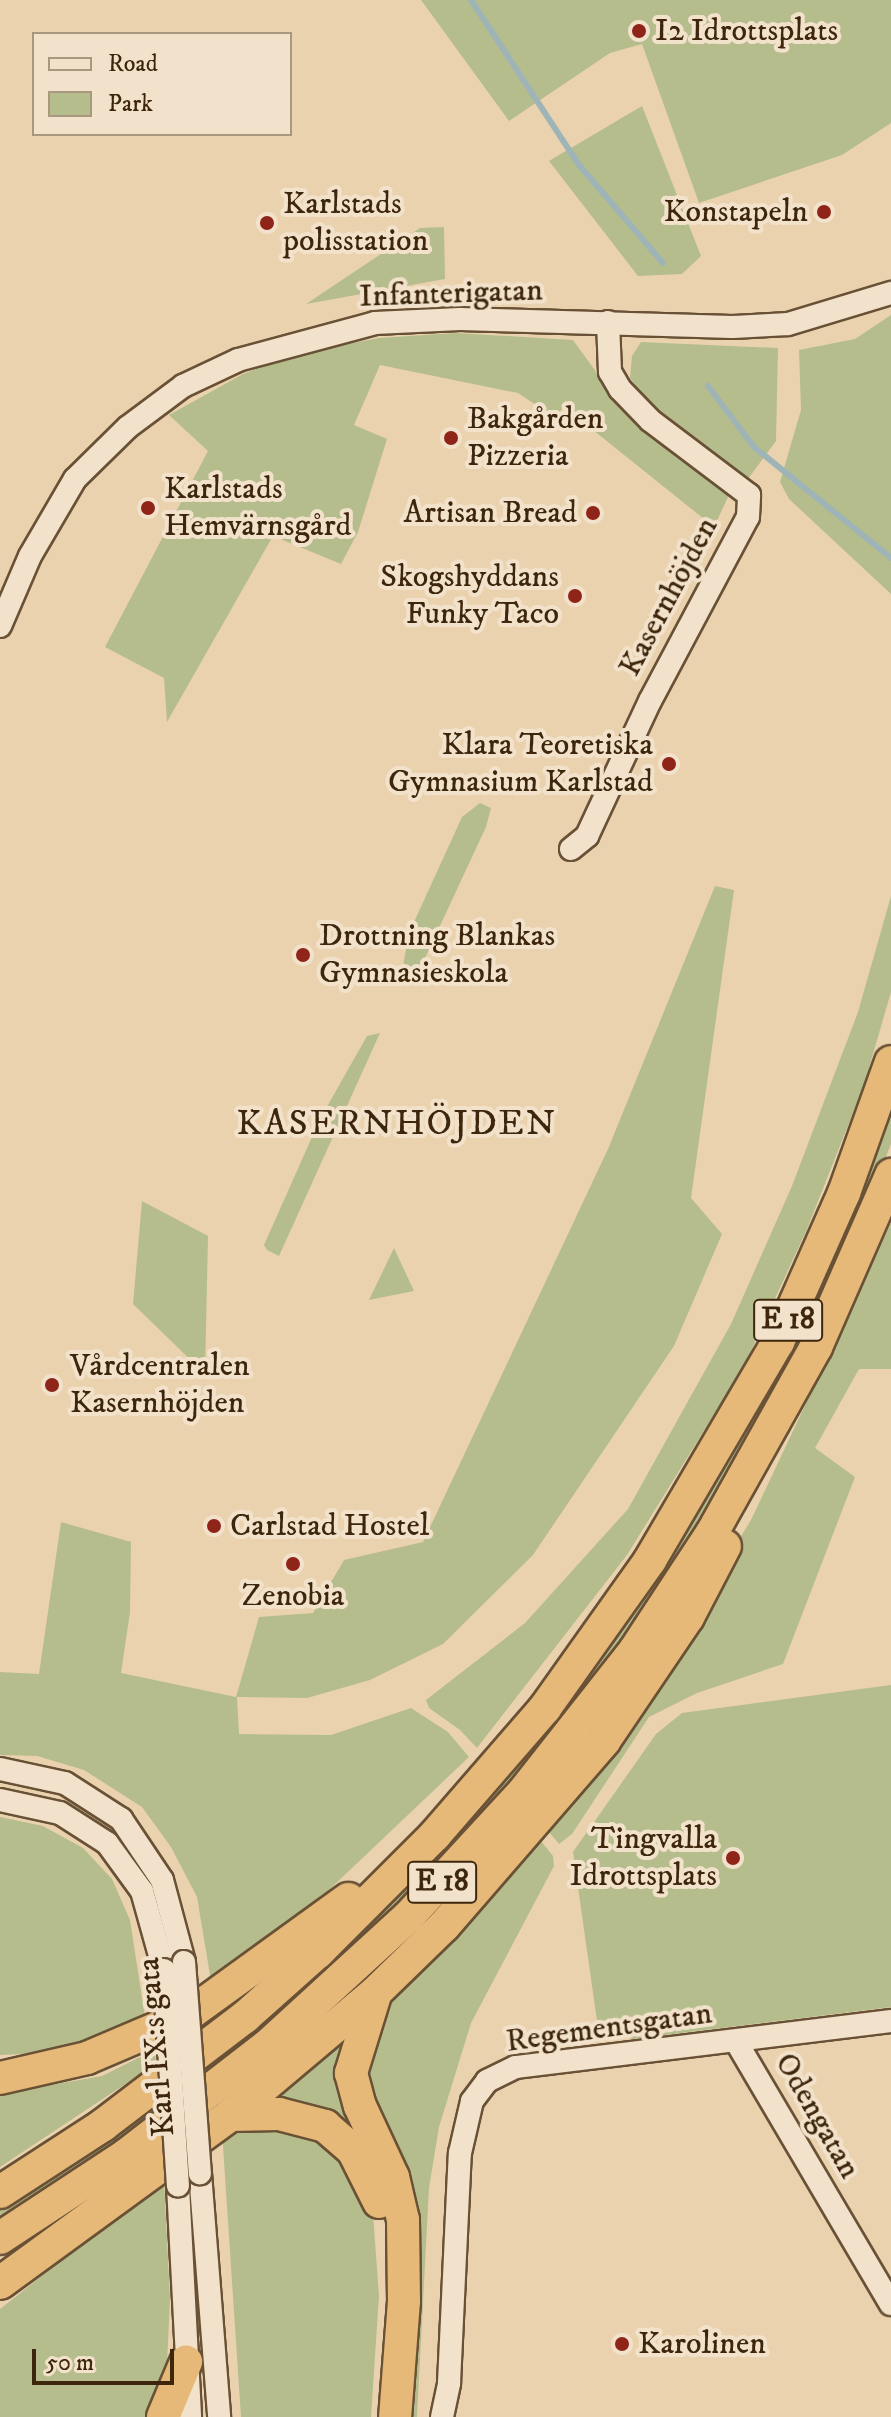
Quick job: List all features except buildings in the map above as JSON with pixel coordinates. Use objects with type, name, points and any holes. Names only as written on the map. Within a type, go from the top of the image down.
[{"type":"highway","name":"E 18","points":[[0,2192],[103,2125],[245,2017],[435,1835],[591,1646],[715,1456],[778,1342],[844,1193],[891,1062]]},
{"type":"highway","name":"E 18","points":[[0,2238],[125,2156],[267,2046],[342,1981],[463,1860],[581,1722],[635,1650],[776,1424],[891,1175]]},
{"type":"highway","points":[[3,2283],[230,2115],[375,1993],[550,1806],[646,1682],[729,1538],[776,1424]]},
{"type":"highway","points":[[10,2072],[87,2058],[188,2015],[435,1835]]},
{"type":"highway","points":[[375,1993],[351,2073],[360,2106],[393,2177],[403,2220],[403,2330],[395,2417]]},
{"type":"highway","points":[[230,2115],[279,2114],[325,2126],[364,2165],[386,2233],[386,2325],[378,2417]]},
{"type":"highway","points":[[163,2417],[186,2362]]},
{"type":"street","name":"Infanterigatan","points":[[0,626],[30,556],[75,479],[128,427],[183,386],[238,360],[375,323],[608,322],[732,327],[788,324],[891,293]]},
{"type":"street","name":"Kasernhöjden","points":[[571,849],[587,836],[650,701],[748,517],[749,495],[650,420],[620,389],[610,372],[608,322]]},
{"type":"street","name":"Karl IX:s gata","points":[[0,1769],[65,1783],[121,1819],[162,1880],[200,2173],[219,2417]]},
{"type":"street","name":"Karl IX:s gata","points":[[0,1800],[60,1813],[107,1843],[142,1891],[174,1966],[178,2186],[190,2417]]},
{"type":"street","name":"Regementsgatan","points":[[442,2417],[449,2383],[460,2153],[472,2101],[487,2081],[516,2067],[737,2043],[891,2021]]},
{"type":"street","name":"Odengatan","points":[[737,2043],[891,2304]]},
{"type":"green space","points":[[421,0],[891,0],[891,123],[842,155],[699,203],[642,44],[610,53],[509,121]]},
{"type":"green space","points":[[642,106],[701,256],[682,274],[638,276],[549,161]]},
{"type":"green space","points":[[444,227],[445,279],[306,304],[420,228]]},
{"type":"green space","points":[[891,315],[891,594],[789,499],[780,482],[801,410],[799,350],[855,339]]},
{"type":"green space","points":[[456,333],[573,340],[631,420],[730,493],[714,527],[563,406],[557,419],[518,393],[380,365],[354,425],[387,439],[358,532],[341,564],[273,536],[167,722],[164,678],[105,647],[208,451],[169,415],[243,374],[299,353],[379,338]]},
{"type":"green space","points":[[641,342],[778,348],[776,441],[748,479],[646,400],[630,378],[632,356]]},
{"type":"green space","points":[[480,803],[491,808],[486,827],[412,986],[403,966],[409,933],[462,817]]},
{"type":"green space","points":[[715,886],[734,890],[691,1198],[722,1234],[674,1346],[533,1555],[443,1644],[370,1680],[307,1698],[237,1697],[239,1734],[331,1735],[411,1708],[448,1732],[469,1757],[312,1906],[212,1987],[197,1897],[171,1847],[142,1807],[84,1770],[37,1756],[0,1755],[0,1672],[39,1674],[61,1522],[131,1542],[130,1612],[121,1673],[236,1697],[259,1617],[313,1613],[344,1560],[423,1542],[608,1149]]},
{"type":"green space","points":[[891,896],[891,992],[864,1085],[807,1229],[744,1366],[627,1555],[477,1748],[460,1730],[429,1708],[426,1700],[525,1623],[628,1509],[731,1324],[792,1186],[858,1012]]},
{"type":"green space","points":[[380,1033],[279,1256],[264,1245],[320,1119],[367,1036]]},
{"type":"green space","points":[[891,1107],[891,1144],[843,1265],[695,1544],[621,1650],[462,1841],[369,1936],[219,2066],[217,2052],[605,1648],[685,1535],[790,1345]]},
{"type":"green space","points":[[142,1201],[208,1236],[205,1374],[133,1304]]},
{"type":"green space","points":[[891,1223],[891,1369],[859,1369],[815,1448],[855,1477],[783,1664],[697,1693],[649,1717],[572,1834],[559,1844],[549,1832],[600,1767],[751,1520]]},
{"type":"green space","points":[[394,1248],[414,1291],[369,1300]]},
{"type":"green space","name":"Tingvalla Idrottsplats","points":[[891,1685],[891,2007],[633,2039],[598,2028],[573,1852],[656,1734],[682,1713]]},
{"type":"green space","points":[[0,1817],[43,1826],[83,1848],[112,1879],[130,1920],[145,2017],[96,2040],[46,2053],[0,2055]]},
{"type":"green space","points":[[541,1841],[553,1856],[554,1866],[471,2023],[439,2127],[429,2188],[417,2417],[404,2417],[412,2303],[368,2089],[367,2052],[389,2004]]},
{"type":"green space","points":[[343,2036],[340,2066],[385,2169],[262,2100]]},
{"type":"green space","points":[[154,2050],[157,2063],[0,2167],[0,2094],[102,2076]]},
{"type":"green space","points":[[158,2099],[160,2115],[0,2217],[0,2205]]},
{"type":"green space","points":[[289,2125],[343,2151],[373,2214],[379,2296],[371,2417],[241,2417],[222,2131]]},
{"type":"green space","points":[[164,2180],[170,2298],[167,2365],[153,2417],[0,2417],[0,2309]]},
{"type":"waterway","points":[[471,0],[579,165],[663,263]]},
{"type":"waterway","points":[[708,386],[754,447],[891,558]]},
{"type":"place","name":"I2 Idrottsplats","points":[[639,31]]},
{"type":"place","name":"Konstapeln","points":[[824,212]]},
{"type":"place","name":"Karlstads polisstation","points":[[267,223]]},
{"type":"place","name":"Bakgården Pizzeria","points":[[451,438]]},
{"type":"place","name":"Karlstads Hemvärnsgård","points":[[148,508]]},
{"type":"place","name":"Artisan Bread","points":[[593,513]]},
{"type":"place","name":"Skogshyddans Funky Taco","points":[[575,596]]},
{"type":"place","name":"Klara Teoretiska Gymnasium Karlstad","points":[[669,764]]},
{"type":"place","name":"Drottning Blankas Gymnasieskola","points":[[303,955]]},
{"type":"place","name":"Vårdcentralen Kasernhöjden","points":[[52,1385]]},
{"type":"place","name":"Carlstad Hostel","points":[[214,1526]]},
{"type":"place","name":"Zenobia","points":[[293,1564]]},
{"type":"place","name":"Tingvalla Idrottsplats","points":[[733,1858]]},
{"type":"place","name":"Karolinen","points":[[622,2344]]},
{"type":"district","name":"KASERNHÖJDEN","points":[[397,1124]]}]
